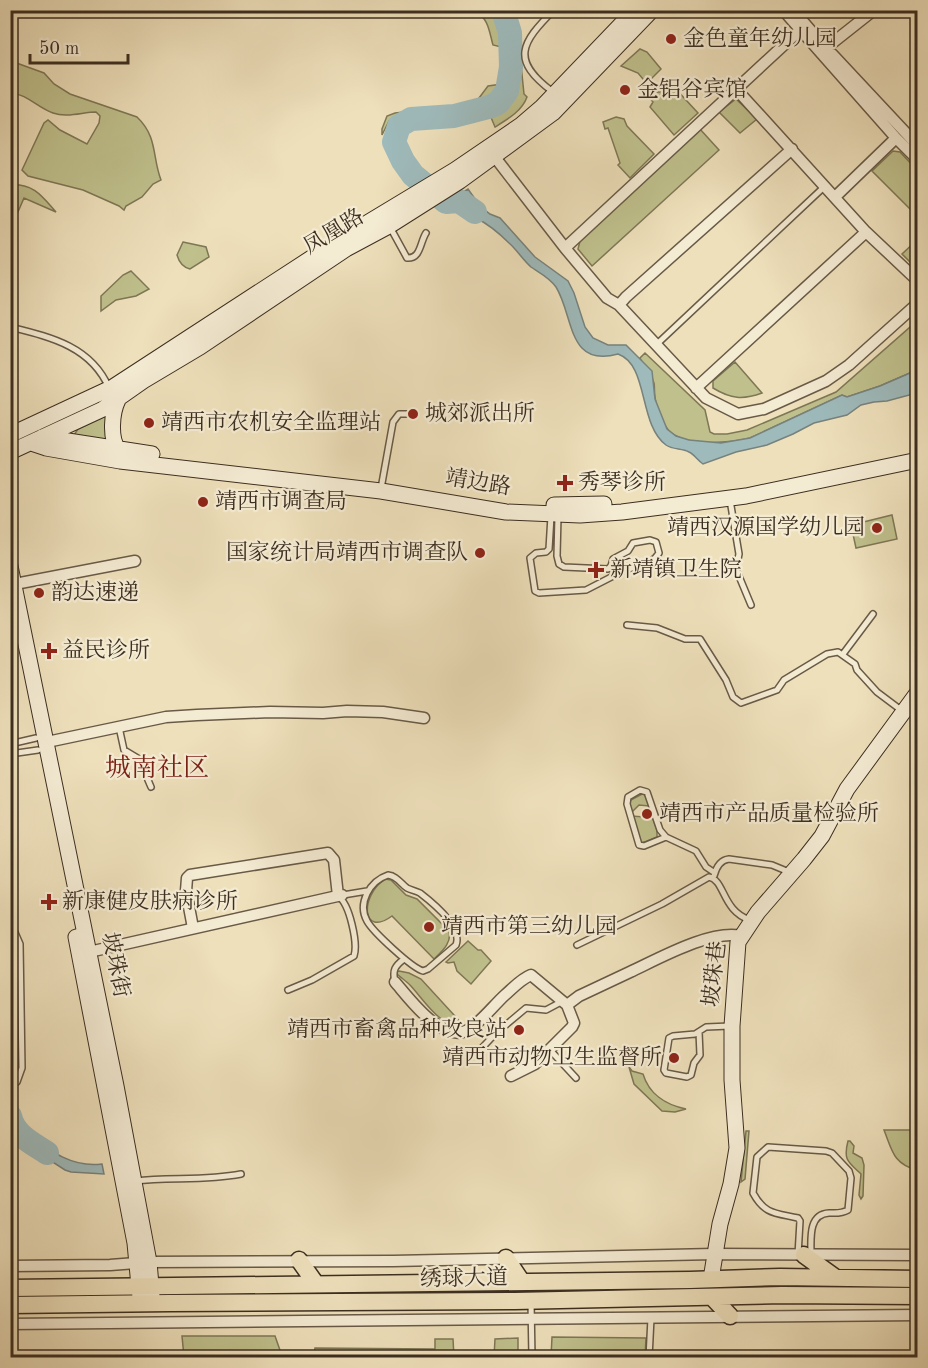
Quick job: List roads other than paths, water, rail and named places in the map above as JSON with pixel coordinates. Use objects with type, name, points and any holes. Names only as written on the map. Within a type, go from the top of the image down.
[{"type":"main road","name":"凤凰路","points":[[448,182],[521,125],[635,10]]},
{"type":"main road","name":"凤凰路","points":[[10,452],[78,422],[113,394],[339,240],[416,202],[494,156],[553,113],[651,10]]},
{"type":"main road","name":"凤凰路","points":[[10,435],[143,381],[200,347],[346,249],[389,225],[416,202]]},
{"type":"main road","points":[[113,394],[114,439],[119,450]]},
{"type":"main road","name":"靖边路","points":[[36,440],[382,483],[507,502],[609,504],[745,488],[918,451]]},
{"type":"main road","name":"靖边路","points":[[36,440],[46,448],[120,461],[360,488],[506,512],[555,515],[622,512],[730,498],[918,460]]},
{"type":"main road","name":"坡珠街","points":[[10,566],[15,584],[40,743],[144,1263]]},
{"type":"main road","name":"坡珠街","points":[[10,607],[89,952],[135,1181],[146,1286],[145,1304]]},
{"type":"main road","name":"坡珠巷","points":[[711,1280],[714,1254],[737,1148],[732,1080],[732,1026],[737,950],[741,936],[822,836],[847,789],[918,692]]},
{"type":"main road","points":[[804,1255],[836,1278]]},
{"type":"main road","points":[[506,1258],[522,1282]]},
{"type":"main road","points":[[299,1260],[316,1284]]},
{"type":"main road","name":"绣球大道","points":[[10,1288],[836,1278],[918,1279]]},
{"type":"main road","name":"绣球大道","points":[[10,1305],[531,1301],[782,1295],[918,1296]]},
{"type":"main road","points":[[712,1297],[730,1316]]},
{"type":"street","points":[[783,10],[918,160]]},
{"type":"street","points":[[793,10],[918,146]]},
{"type":"street","points":[[826,48],[874,10]]},
{"type":"street","points":[[565,248],[696,124],[737,90],[800,30]]},
{"type":"street","points":[[737,90],[836,196],[866,232],[918,281]]},
{"type":"street","points":[[836,196],[896,138]]},
{"type":"street","points":[[619,305],[792,149]]},
{"type":"street","points":[[494,156],[607,298],[619,305],[706,398],[738,414],[764,409],[816,387],[838,374],[918,303]]},
{"type":"street","points":[[696,388],[866,232]]},
{"type":"street","points":[[15,584],[135,561]]},
{"type":"street","points":[[40,743],[166,717],[242,712],[383,712],[424,718]]},
{"type":"street","points":[[89,952],[340,896],[334,860],[328,853],[190,875],[187,878],[186,891],[194,928]]},
{"type":"street","points":[[564,1004],[687,945],[722,936],[734,934],[741,936]]},
{"type":"street","points":[[395,982],[432,1023],[461,1033],[468,1030],[500,999],[531,975],[564,1004],[574,1023],[535,1064],[511,1076]]},
{"type":"street","points":[[10,1266],[714,1254],[918,1255]]},
{"type":"street","points":[[10,1324],[918,1315]]},
{"type":"lane","points":[[554,10],[528,38],[525,50],[527,66],[534,77],[554,93]]},
{"type":"lane","points":[[657,344],[826,186]]},
{"type":"lane","points":[[389,225],[407,258],[416,256],[426,233]]},
{"type":"lane","points":[[10,327],[58,339],[81,351],[100,371],[113,394]]},
{"type":"lane","points":[[382,483],[393,422],[399,414],[414,414]]},
{"type":"lane","points":[[730,498],[739,554],[735,565],[751,605]]},
{"type":"lane","points":[[555,515],[557,556],[564,567],[608,569],[613,558],[628,551],[633,543],[643,541],[656,542],[658,553],[648,563],[626,570],[586,590],[539,593],[535,591],[530,558],[536,553],[546,552],[549,549],[555,515]]},
{"type":"lane","points":[[843,654],[873,614]]},
{"type":"lane","points":[[627,625],[657,628],[685,639],[700,639],[726,680],[733,697],[741,703],[777,690],[784,680],[827,654],[838,652],[855,664],[857,670],[887,701],[903,712]]},
{"type":"lane","points":[[119,727],[124,750],[139,759],[151,787]]},
{"type":"lane","points":[[10,744],[40,743]]},
{"type":"lane","points":[[10,754],[40,743]]},
{"type":"lane","points":[[666,837],[645,846],[639,845],[627,804],[628,797],[640,790],[647,792],[660,830],[666,837],[696,851],[714,875],[723,895],[734,911],[741,917],[752,920]]},
{"type":"lane","points":[[577,945],[654,908],[714,875],[723,860],[772,865],[791,873]]},
{"type":"lane","points":[[392,876],[409,889],[419,892],[454,926],[458,940],[456,945],[423,971],[404,958],[367,921],[364,906],[368,891],[383,877],[392,876]]},
{"type":"lane","points":[[340,896],[368,891]]},
{"type":"lane","points":[[288,990],[312,980],[354,956],[356,947],[348,909],[340,896]]},
{"type":"lane","points":[[10,1086],[18,1082],[22,1068],[20,944],[11,925]]},
{"type":"lane","points":[[395,982],[394,969],[404,958]]},
{"type":"lane","points":[[471,1054],[480,1050],[526,1008],[546,1010],[564,1004]]},
{"type":"lane","points":[[699,1032],[700,1055],[694,1063],[692,1075],[687,1077],[666,1073],[664,1070],[669,1038],[690,1035],[706,1027],[732,1026]]},
{"type":"lane","points":[[550,1050],[576,1078]]},
{"type":"lane","points":[[768,1148],[826,1151],[832,1153],[849,1171],[851,1178],[848,1210],[843,1213],[816,1216],[804,1255],[798,1218],[767,1211],[753,1193],[757,1157],[768,1148]]},
{"type":"lane","points":[[135,1181],[168,1178],[212,1179],[241,1174]]},
{"type":"lane","points":[[531,1301],[531,1355]]},
{"type":"lane","points":[[649,1358],[651,1318]]},
{"type":"water","points":[[468,189],[480,206],[500,218],[535,257],[568,281],[585,327],[593,338],[608,345],[626,345],[652,371],[655,399],[667,429],[676,436],[689,440],[721,443],[750,438],[842,395],[847,397],[880,386],[917,370],[917,393],[861,405],[847,415],[814,423],[767,445],[736,452],[703,464],[689,452],[666,445],[657,436],[635,370],[628,360],[618,354],[601,356],[589,354],[581,347],[575,337],[562,299],[551,281],[531,267],[502,236],[489,226],[444,204]]},
{"type":"water","points":[[25,1132],[52,1151],[70,1160],[91,1165],[102,1164],[104,1174],[65,1170],[17,1139]]},
{"type":"waterway","points":[[475,212],[459,201],[446,202],[413,175],[394,142],[399,126],[411,119],[454,116],[498,103],[507,91],[511,67],[510,33],[503,10]]},
{"type":"waterway","points":[[10,1116],[15,1128],[47,1153]]},
{"type":"place","name":"金色童年幼儿园","points":[[671,39]]},
{"type":"place","name":"金铝谷宾馆","points":[[625,90]]},
{"type":"place","name":"城郊派出所","points":[[413,414]]},
{"type":"place","name":"靖西市农机安全监理站","points":[[149,423]]},
{"type":"place","name":"秀琴诊所","points":[[565,483]]},
{"type":"place","name":"靖西市调查局","points":[[203,502]]},
{"type":"place","name":"靖西汉源国学幼儿园","points":[[877,528]]},
{"type":"place","name":"国家统计局靖西市调查队","points":[[480,553]]},
{"type":"place","name":"新靖镇卫生院","points":[[596,570]]},
{"type":"place","name":"韵达速递","points":[[39,593]]},
{"type":"place","name":"益民诊所","points":[[49,651]]},
{"type":"place","name":"靖西市产品质量检验所","points":[[647,814]]},
{"type":"place","name":"新康健皮肤病诊所","points":[[49,902]]},
{"type":"place","name":"靖西市第三幼儿园","points":[[429,927]]},
{"type":"place","name":"靖西市畜禽品种改良站","points":[[519,1030]]},
{"type":"place","name":"靖西市动物卫生监督所","points":[[674,1058]]},
{"type":"district","name":"城南社区","points":[[157,769]]}]
